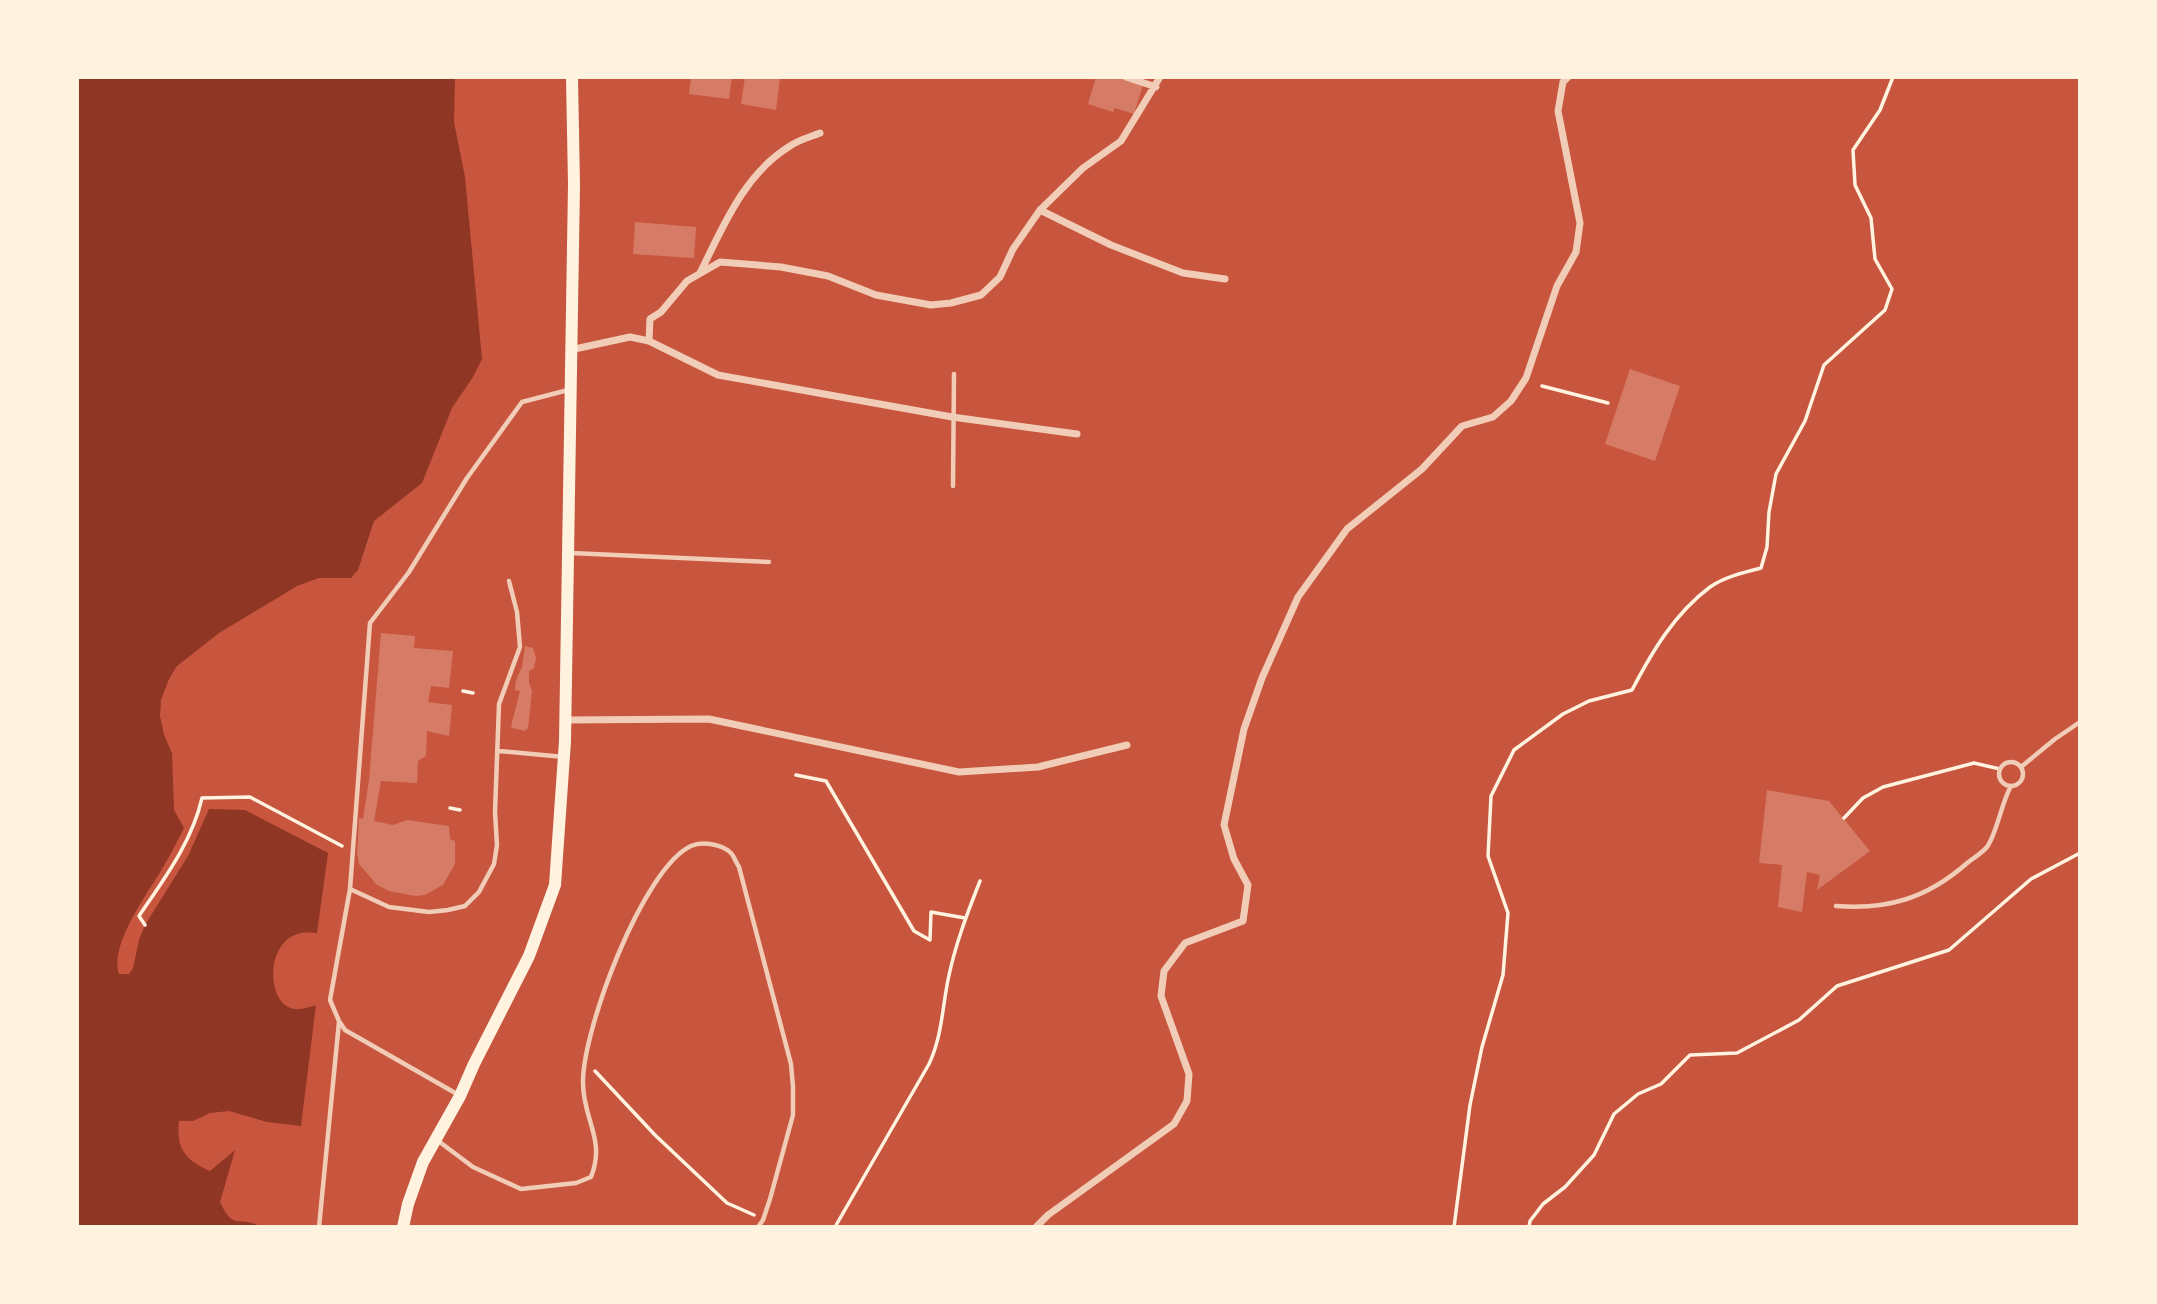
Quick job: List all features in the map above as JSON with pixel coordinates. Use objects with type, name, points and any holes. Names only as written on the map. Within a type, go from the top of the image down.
[{"type":"main road","points":[[404,1227],[408,1204],[423,1162],[460,1096],[529,956],[555,885],[565,757],[574,185],[572,77]]},
{"type":"street","points":[[1126,77],[1156,87]]},
{"type":"street","points":[[649,341],[650,319],[661,312],[687,281],[720,262],[781,267],[828,275],[876,295],[931,304],[951,303],[981,295],[1000,277],[1013,249],[1040,209],[1083,168],[1121,141],[1160,77]]},
{"type":"street","points":[[1036,1227],[1048,1215],[1174,1124],[1187,1101],[1189,1074],[1161,996],[1164,971],[1185,943],[1243,921],[1248,885],[1234,859],[1224,825],[1244,729],[1262,677],[1298,597],[1347,529],[1422,469],[1462,426],[1493,417],[1511,401],[1526,378],[1557,286],[1576,252],[1580,223],[1558,111],[1563,82],[1568,77]]},
{"type":"street","points":[[700,274],[730,213],[760,169],[791,145],[820,133]]},
{"type":"street","points":[[1040,209],[1111,245],[1183,273],[1225,279]]},
{"type":"street","points":[[570,350],[630,337],[649,341],[718,375],[953,417],[1077,434]]},
{"type":"street","points":[[565,720],[709,719],[960,772],[994,772],[1038,767],[1127,745]]},
{"type":"lane","points":[[953,486],[954,374]]},
{"type":"lane","points":[[460,1096],[345,1030],[330,1000],[350,888],[369,623],[409,572],[467,478],[522,402],[569,390]]},
{"type":"lane","points":[[567,552],[769,562]]},
{"type":"lane","points":[[350,888],[390,907],[429,912],[448,910],[465,906],[479,892],[494,864],[497,845],[495,812],[499,704],[520,647],[517,612],[509,581]]},
{"type":"lane","points":[[2021,767],[2080,722]]},
{"type":"lane","points":[[2073,727],[2080,729]]},
{"type":"lane","points":[[499,751],[565,757]]},
{"type":"lane","points":[[1836,906],[1862,908],[1906,901],[1950,878],[1987,846],[2004,797],[2011,786],[2021,781],[2021,767],[2008,762],[2000,769],[2001,780],[2011,786]]},
{"type":"lane","points":[[436,1139],[473,1167],[521,1189],[576,1183],[591,1177],[598,1159],[582,1080],[603,989],[646,895],[674,856],[694,845],[716,844],[731,853],[739,867],[791,1065],[793,1115],[763,1220],[758,1227]]},
{"type":"lane","points":[[319,1227],[339,1021]]},
{"type":"path","points":[[1454,1227],[1470,1105],[1482,1046],[1503,975],[1508,913],[1488,856],[1491,796],[1514,750],[1563,714],[1589,701],[1632,690],[1650,656],[1673,622],[1712,586],[1761,568],[1767,547],[1769,512],[1776,474],[1805,421],[1824,365],[1885,310],[1892,289],[1875,259],[1871,218],[1855,185],[1853,150],[1880,110],[1893,77]]},
{"type":"path","points":[[1542,386],[1608,403]]},
{"type":"path","points":[[463,691],[473,693]]},
{"type":"path","points":[[1844,818],[1863,797],[1883,787],[1974,763],[2000,769]]},
{"type":"path","points":[[796,775],[826,781],[914,930],[930,940],[931,912],[965,918]]},
{"type":"path","points":[[145,925],[139,916],[197,820],[201,798],[250,797],[352,852]]},
{"type":"path","points":[[450,808],[460,810]]},
{"type":"path","points":[[1529,1227],[1543,1204],[1565,1187],[1594,1155],[1614,1114],[1638,1094],[1661,1084],[1690,1055],[1737,1052],[1798,1020],[1837,986],[1949,950],[2031,879],[2080,853]]},
{"type":"path","points":[[835,1227],[939,1044],[948,981],[965,918],[980,881]]},
{"type":"path","points":[[586,1062],[654,1135],[727,1203],[763,1220]]},
{"type":"shaded area","points":[[77,77],[455,77],[454,122],[465,177],[482,359],[452,408],[422,483],[374,521],[358,570],[351,578],[319,578],[297,586],[219,633],[177,666],[161,700],[160,716],[172,753],[174,810],[184,828],[127,928],[119,952],[119,974],[129,974],[133,968],[145,925],[188,856],[209,809],[245,810],[328,853],[317,933],[301,933],[289,938],[280,948],[273,973],[279,997],[286,1005],[297,1009],[316,1005],[301,1126],[267,1122],[229,1111],[210,1113],[193,1121],[179,1121],[181,1146],[188,1158],[201,1167],[210,1171],[235,1150],[220,1202],[229,1217],[261,1227],[77,1227]]},
{"type":"building","points":[[691,77],[732,77],[729,99],[689,94]]},
{"type":"building","points":[[745,77],[780,77],[776,110],[741,104]]},
{"type":"building","points":[[1096,77],[1128,77],[1144,82],[1134,114],[1115,108],[1113,112],[1088,104]]},
{"type":"building","points":[[635,222],[696,227],[694,258],[633,254]]},
{"type":"building","points":[[1630,369],[1680,386],[1655,461],[1605,444]]},
{"type":"building","points":[[381,633],[415,636],[414,648],[453,651],[449,688],[431,686],[428,702],[452,705],[449,736],[427,731],[426,756],[418,761],[417,783],[381,781],[374,821],[393,825],[407,820],[449,826],[450,839],[455,841],[455,864],[443,885],[425,895],[389,891],[377,885],[359,864],[357,853],[359,818],[363,819],[369,780]]},
{"type":"building","points":[[525,646],[533,648],[536,658],[534,668],[529,671],[532,691],[528,728],[525,731],[511,726],[520,691],[515,690],[516,680],[522,667]]},
{"type":"building","points":[[1767,790],[1829,801],[1870,851],[1817,890],[1820,875],[1807,872],[1802,912],[1778,907],[1782,865],[1759,863]]}]
